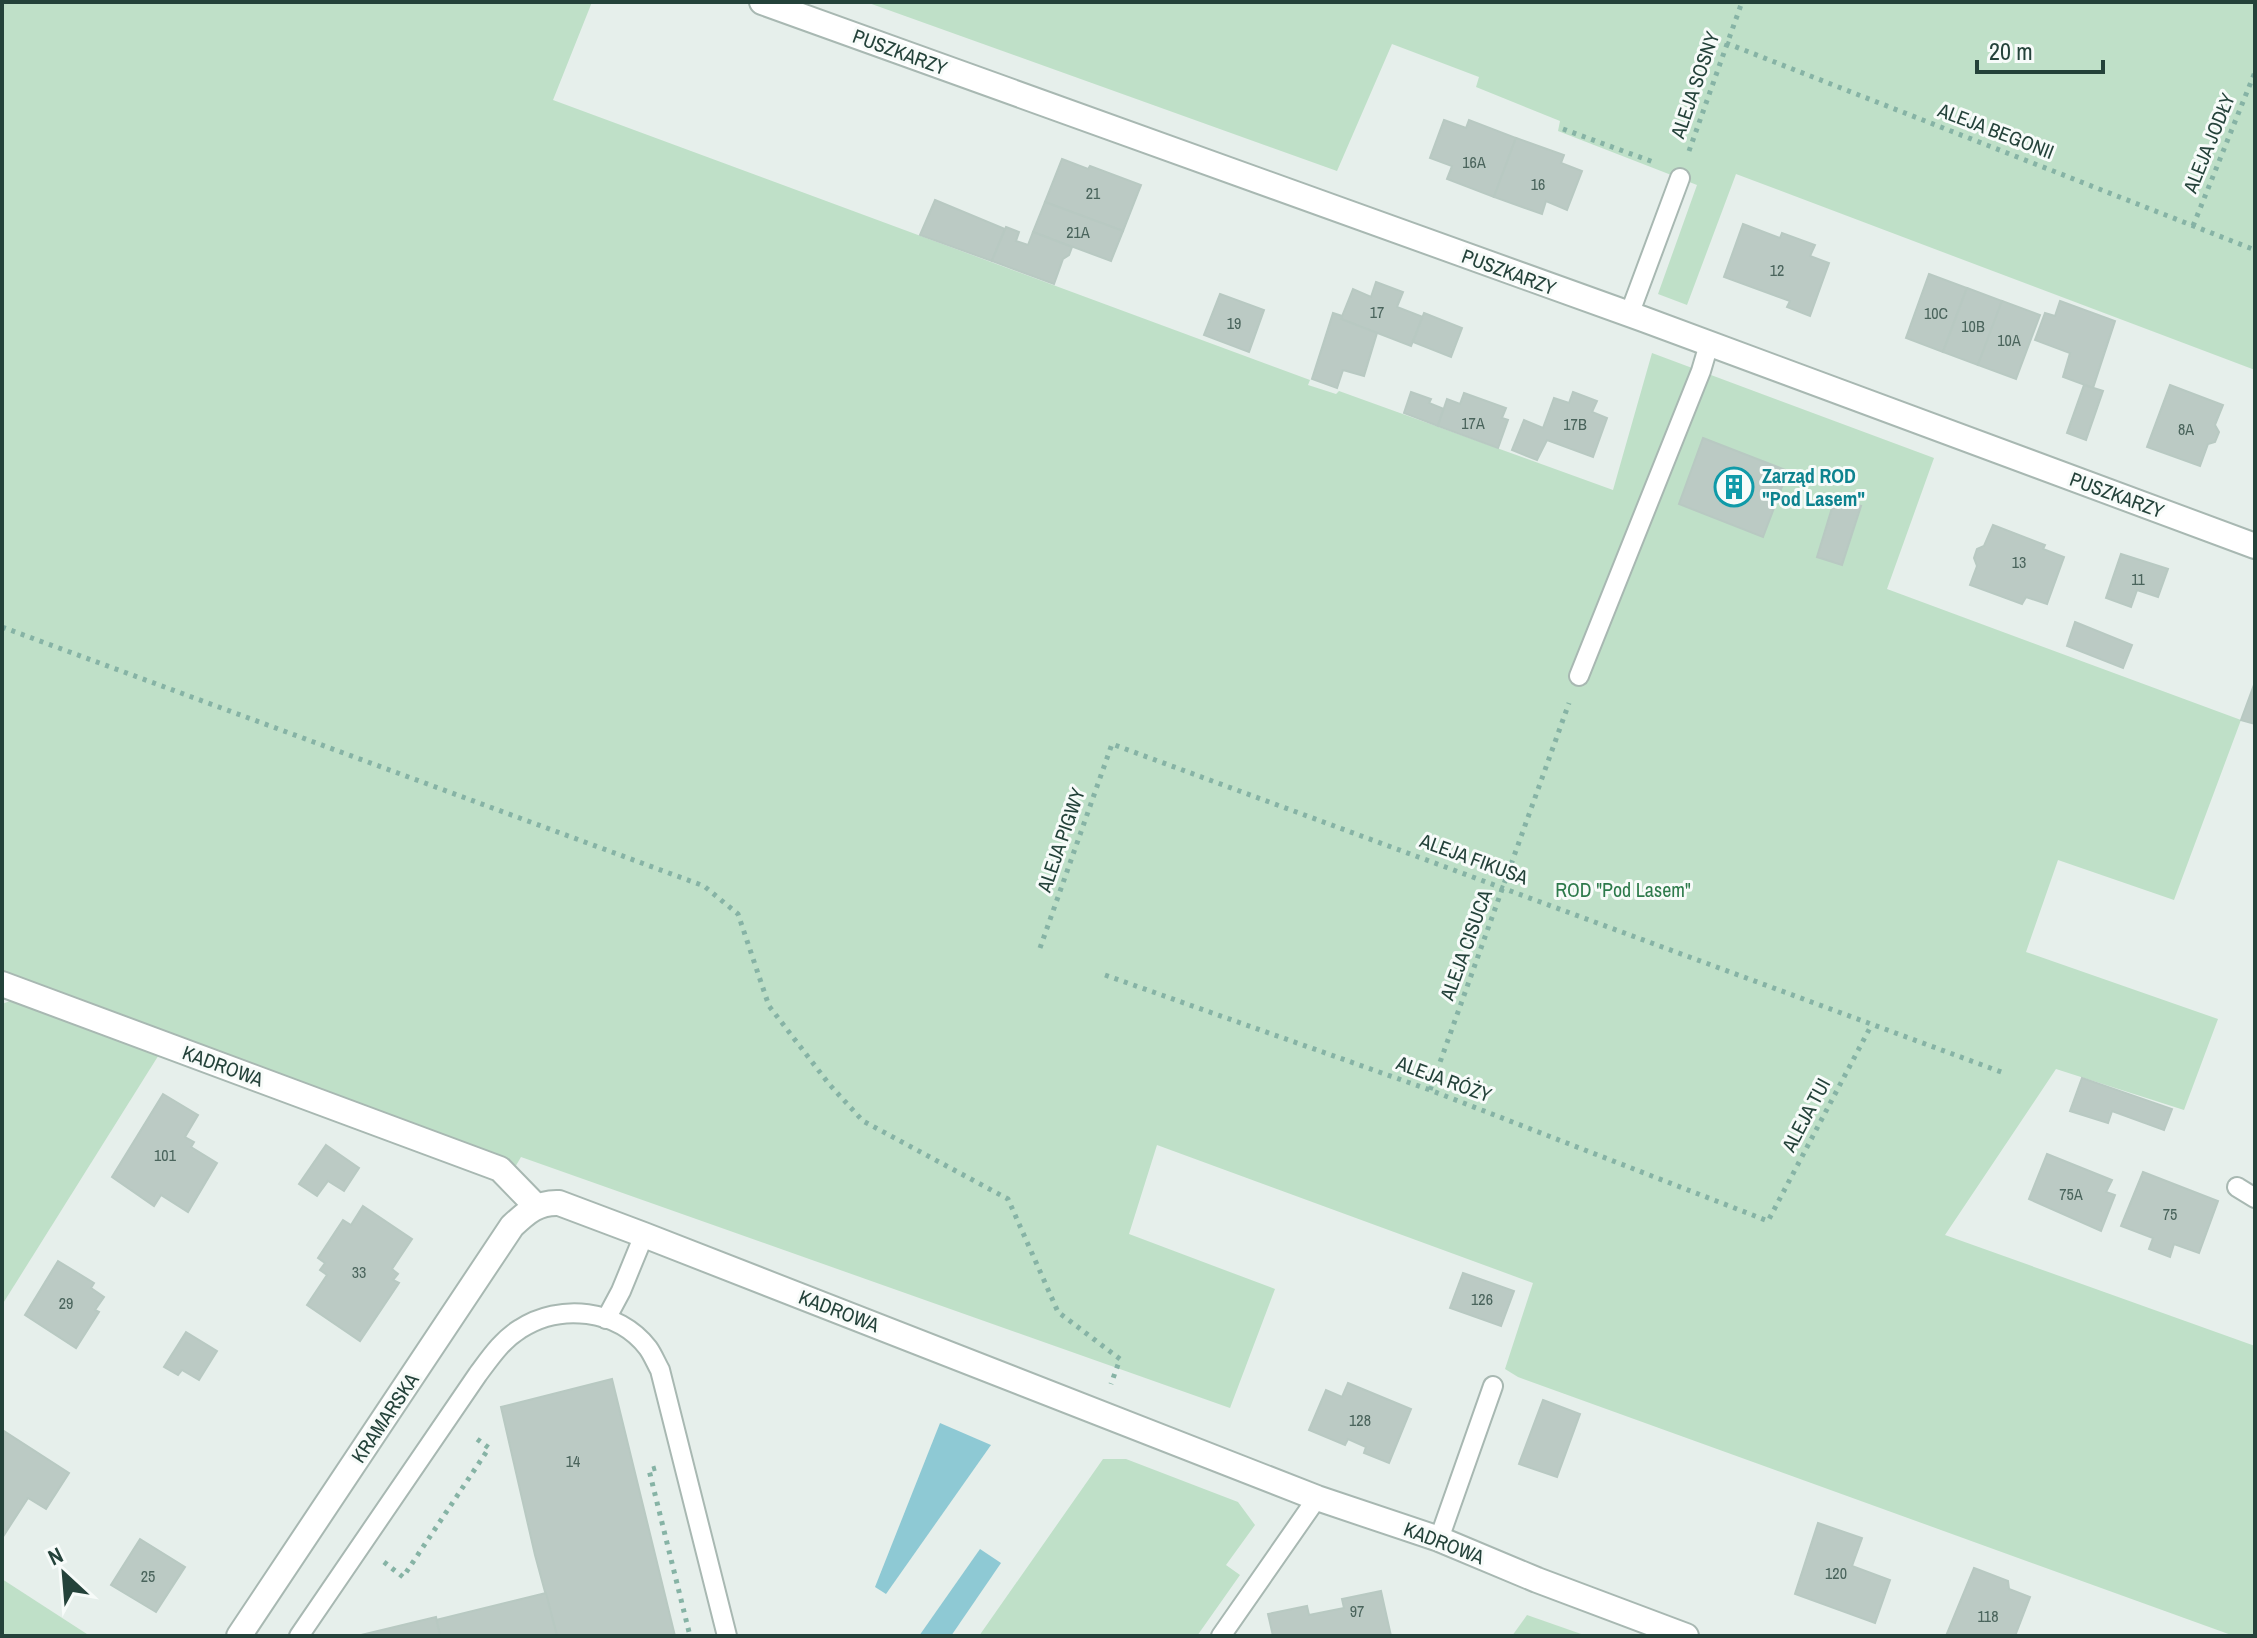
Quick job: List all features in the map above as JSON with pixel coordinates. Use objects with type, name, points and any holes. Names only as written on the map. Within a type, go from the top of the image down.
[{"type":"street","name":"PUSZKARZY","points":[[762,2],[1709,344],[2255,546]]},
{"type":"street","name":"KADROWA","points":[[2,984],[500,1169],[536,1206],[546,1202],[559,1203],[1317,1498],[1439,1539],[1686,1636]]},
{"type":"street","name":"KRAMARSKA","points":[[239,1636],[512,1226],[536,1206]]},
{"type":"lane","points":[[1629,315],[1681,175]]},
{"type":"lane","points":[[1579,676],[1709,344]]},
{"type":"lane","points":[[2237,1187],[2255,1198]]},
{"type":"lane","points":[[606,1319],[644,1235]]},
{"type":"lane","points":[[299,1636],[500,1346],[519,1329],[557,1314],[584,1312],[606,1319],[632,1333],[649,1349],[660,1370],[727,1636]]},
{"type":"lane","points":[[1439,1539],[1493,1386]]},
{"type":"lane","points":[[1221,1636],[1317,1498]]},
{"type":"path","name":"ALEJA SOSNY","points":[[1681,175],[1742,2]]},
{"type":"path","name":"ALEJA BEGONII","points":[[1726,43],[2255,250]]},
{"type":"path","name":"ALEJA JODŁY","points":[[2193,226],[2255,72]]},
{"type":"path","points":[[1563,129],[1681,175]]},
{"type":"path","points":[[2,627],[704,886],[738,914],[769,1006],[829,1084],[863,1121],[1008,1199],[1058,1312],[1120,1359],[1100,1413]]},
{"type":"path","name":"ALEJA CISUCA","points":[[1430,1090],[1579,676]]},
{"type":"path","name":"ALEJA FIKUSA","points":[[1112,744],[2004,1073]]},
{"type":"path","name":"ALEJA PIGWY","points":[[1040,948],[1112,744]]},
{"type":"path","name":"ALEJA RÓŻY","points":[[1105,975],[1430,1090],[1768,1221]]},
{"type":"path","name":"ALEJA TUI","points":[[1768,1221],[1872,1024]]},
{"type":"path","points":[[376,1557],[403,1577],[489,1448],[464,1429]]},
{"type":"path","points":[[651,1479],[690,1636]]},
{"type":"green space","name":"ROD \"Pod Lasem\"","points":[[2,2],[592,2],[553,100],[1310,380],[1308,385],[1336,394],[1339,391],[1613,490],[1652,353],[1934,458],[1887,589],[2241,720],[2174,900],[2058,860],[2026,952],[2218,1019],[2184,1110],[2056,1069],[1945,1235],[2255,1346],[2255,1636],[2234,1636],[1518,1377],[1505,1369],[1533,1283],[1157,1145],[1129,1234],[1275,1289],[1230,1408],[521,1157],[514,1169],[2,974]]},
{"type":"green space","points":[[866,2],[2255,2],[2255,370],[1736,174],[1687,305],[1658,294],[1697,185],[1558,131],[1560,121],[1476,87],[1479,77],[1392,44],[1337,171]]},
{"type":"green space","points":[[10,1001],[160,1053],[2,1305],[2,1004]]},
{"type":"green space","points":[[1103,1459],[1126,1459],[1238,1502],[1255,1525],[1226,1565],[1240,1575],[1197,1636],[979,1636]]},
{"type":"green space","points":[[2,1579],[90,1636],[2,1636]]},
{"type":"green space","points":[[1527,1615],[1587,1636],[1512,1636]]},
{"type":"water","points":[[940,1423],[991,1445],[886,1594],[875,1587]]},
{"type":"water","points":[[980,1549],[1001,1563],[951,1636],[919,1636]]},
{"type":"building","points":[[1444,120],[1466,128],[1469,120],[1516,138],[1494,197],[1447,179],[1452,166],[1430,158]]},
{"type":"building","points":[[1516,138],[1564,155],[1561,163],[1582,171],[1567,210],[1546,201],[1542,214],[1494,197]]},
{"type":"building","points":[[1062,159],[1141,185],[1123,231],[1045,202]]},
{"type":"building","points":[[935,200],[1005,229],[992,261],[920,235]]},
{"type":"building","points":[[1045,202],[1123,231],[1111,261],[1033,232]]},
{"type":"building","points":[[1743,224],[1780,238],[1782,233],[1815,245],[1810,256],[1829,263],[1810,316],[1787,307],[1790,301],[1724,277]]},
{"type":"building","points":[[1006,227],[1019,232],[1016,241],[1028,245],[1033,232],[1072,247],[1063,259],[1054,284],[992,261]]},
{"type":"building","points":[[1929,274],[1967,288],[1943,352],[1906,338]]},
{"type":"building","points":[[1376,282],[1403,292],[1397,307],[1423,317],[1411,346],[1341,319],[1353,289],[1371,297]]},
{"type":"building","points":[[1967,288],[2002,301],[1978,365],[1943,352]]},
{"type":"building","points":[[1220,294],[1264,310],[1249,352],[1204,335]]},
{"type":"building","points":[[2002,301],[2040,315],[2016,379],[1978,365]]},
{"type":"building","points":[[2060,301],[2115,321],[2093,388],[2063,377],[2070,353],[2035,340],[2045,313],[2055,316]]},
{"type":"building","points":[[1333,313],[1377,333],[1364,376],[1343,370],[1337,388],[1312,379]]},
{"type":"building","points":[[1424,313],[1462,328],[1451,357],[1413,342]]},
{"type":"building","points":[[2084,385],[2103,391],[2086,440],[2067,433]]},
{"type":"building","points":[[2170,385],[2223,405],[2215,425],[2219,432],[2215,442],[2208,444],[2200,466],[2147,447]]},
{"type":"building","points":[[1411,392],[1431,399],[1429,403],[1444,409],[1438,426],[1404,413]]},
{"type":"building","points":[[1573,392],[1597,401],[1592,412],[1607,418],[1593,457],[1547,440],[1537,460],[1512,450],[1524,420],[1543,428],[1554,398],[1569,403]]},
{"type":"building","points":[[1464,393],[1506,408],[1502,418],[1508,420],[1498,448],[1438,426],[1447,399],[1460,404]]},
{"type":"building","name":"Zarząd ROD \"Pod Lasem\"","points":[[1703,438],[1788,471],[1763,537],[1679,504]]},
{"type":"building","points":[[1835,498],[1861,506],[1842,565],[1817,557]]},
{"type":"building","points":[[1993,525],[2045,545],[2043,549],[2064,557],[2047,604],[2026,597],[2022,604],[1970,585],[1977,566],[1974,558],[1977,549],[1984,546]]},
{"type":"building","points":[[2121,554],[2168,569],[2158,597],[2137,590],[2131,607],[2106,598]]},
{"type":"building","points":[[2075,622],[2132,645],[2123,668],[2067,646]]},
{"type":"building","points":[[2255,682],[2255,724],[2241,720]]},
{"type":"building","points":[[2082,1078],[2172,1109],[2164,1130],[2112,1111],[2108,1123],[2070,1111]]},
{"type":"building","points":[[163,1094],[198,1115],[185,1137],[194,1142],[191,1147],[217,1163],[188,1212],[161,1195],[154,1206],[112,1177]]},
{"type":"building","points":[[326,1145],[359,1168],[344,1191],[328,1181],[317,1196],[299,1184]]},
{"type":"building","points":[[2047,1154],[2112,1180],[2106,1192],[2115,1195],[2101,1231],[2029,1199]]},
{"type":"building","points":[[2143,1172],[2218,1201],[2199,1253],[2174,1244],[2170,1257],[2149,1249],[2153,1238],[2121,1226]]},
{"type":"building","points":[[363,1206],[412,1239],[392,1269],[398,1274],[393,1280],[399,1283],[360,1341],[307,1305],[327,1275],[320,1270],[325,1263],[318,1258],[343,1220],[351,1225]]},
{"type":"building","points":[[58,1261],[94,1283],[91,1288],[104,1297],[95,1310],[99,1312],[76,1348],[25,1315]]},
{"type":"building","points":[[1463,1273],[1514,1291],[1501,1326],[1450,1308]]},
{"type":"building","points":[[186,1332],[217,1351],[199,1380],[182,1370],[178,1375],[164,1367]]},
{"type":"building","points":[[612,1379],[675,1636],[557,1636],[535,1555],[501,1407]]},
{"type":"building","points":[[1348,1383],[1411,1409],[1389,1463],[1364,1453],[1366,1447],[1348,1439],[1345,1445],[1309,1430],[1326,1390],[1342,1397]]},
{"type":"building","points":[[1543,1400],[1580,1414],[1557,1477],[1519,1464]]},
{"type":"building","points":[[4,1431],[69,1473],[46,1509],[28,1498],[4,1535]]},
{"type":"building","points":[[1818,1523],[1862,1538],[1852,1566],[1890,1580],[1875,1623],[1795,1594]]},
{"type":"building","points":[[140,1539],[185,1567],[156,1612],[111,1585]]},
{"type":"building","points":[[1974,1568],[2008,1581],[2009,1589],[2030,1597],[2015,1636],[1946,1636]]},
{"type":"building","points":[[1381,1591],[1391,1636],[1273,1636],[1268,1614],[1307,1606],[1309,1615],[1344,1608],[1342,1599]]},
{"type":"building","points":[[546,1593],[557,1636],[440,1636],[436,1620]]},
{"type":"building","points":[[436,1617],[440,1636],[357,1636]]},
{"type":"place","name":"Zarząd ROD \"Pod Lasem\"","points":[[1734,487]]}]
